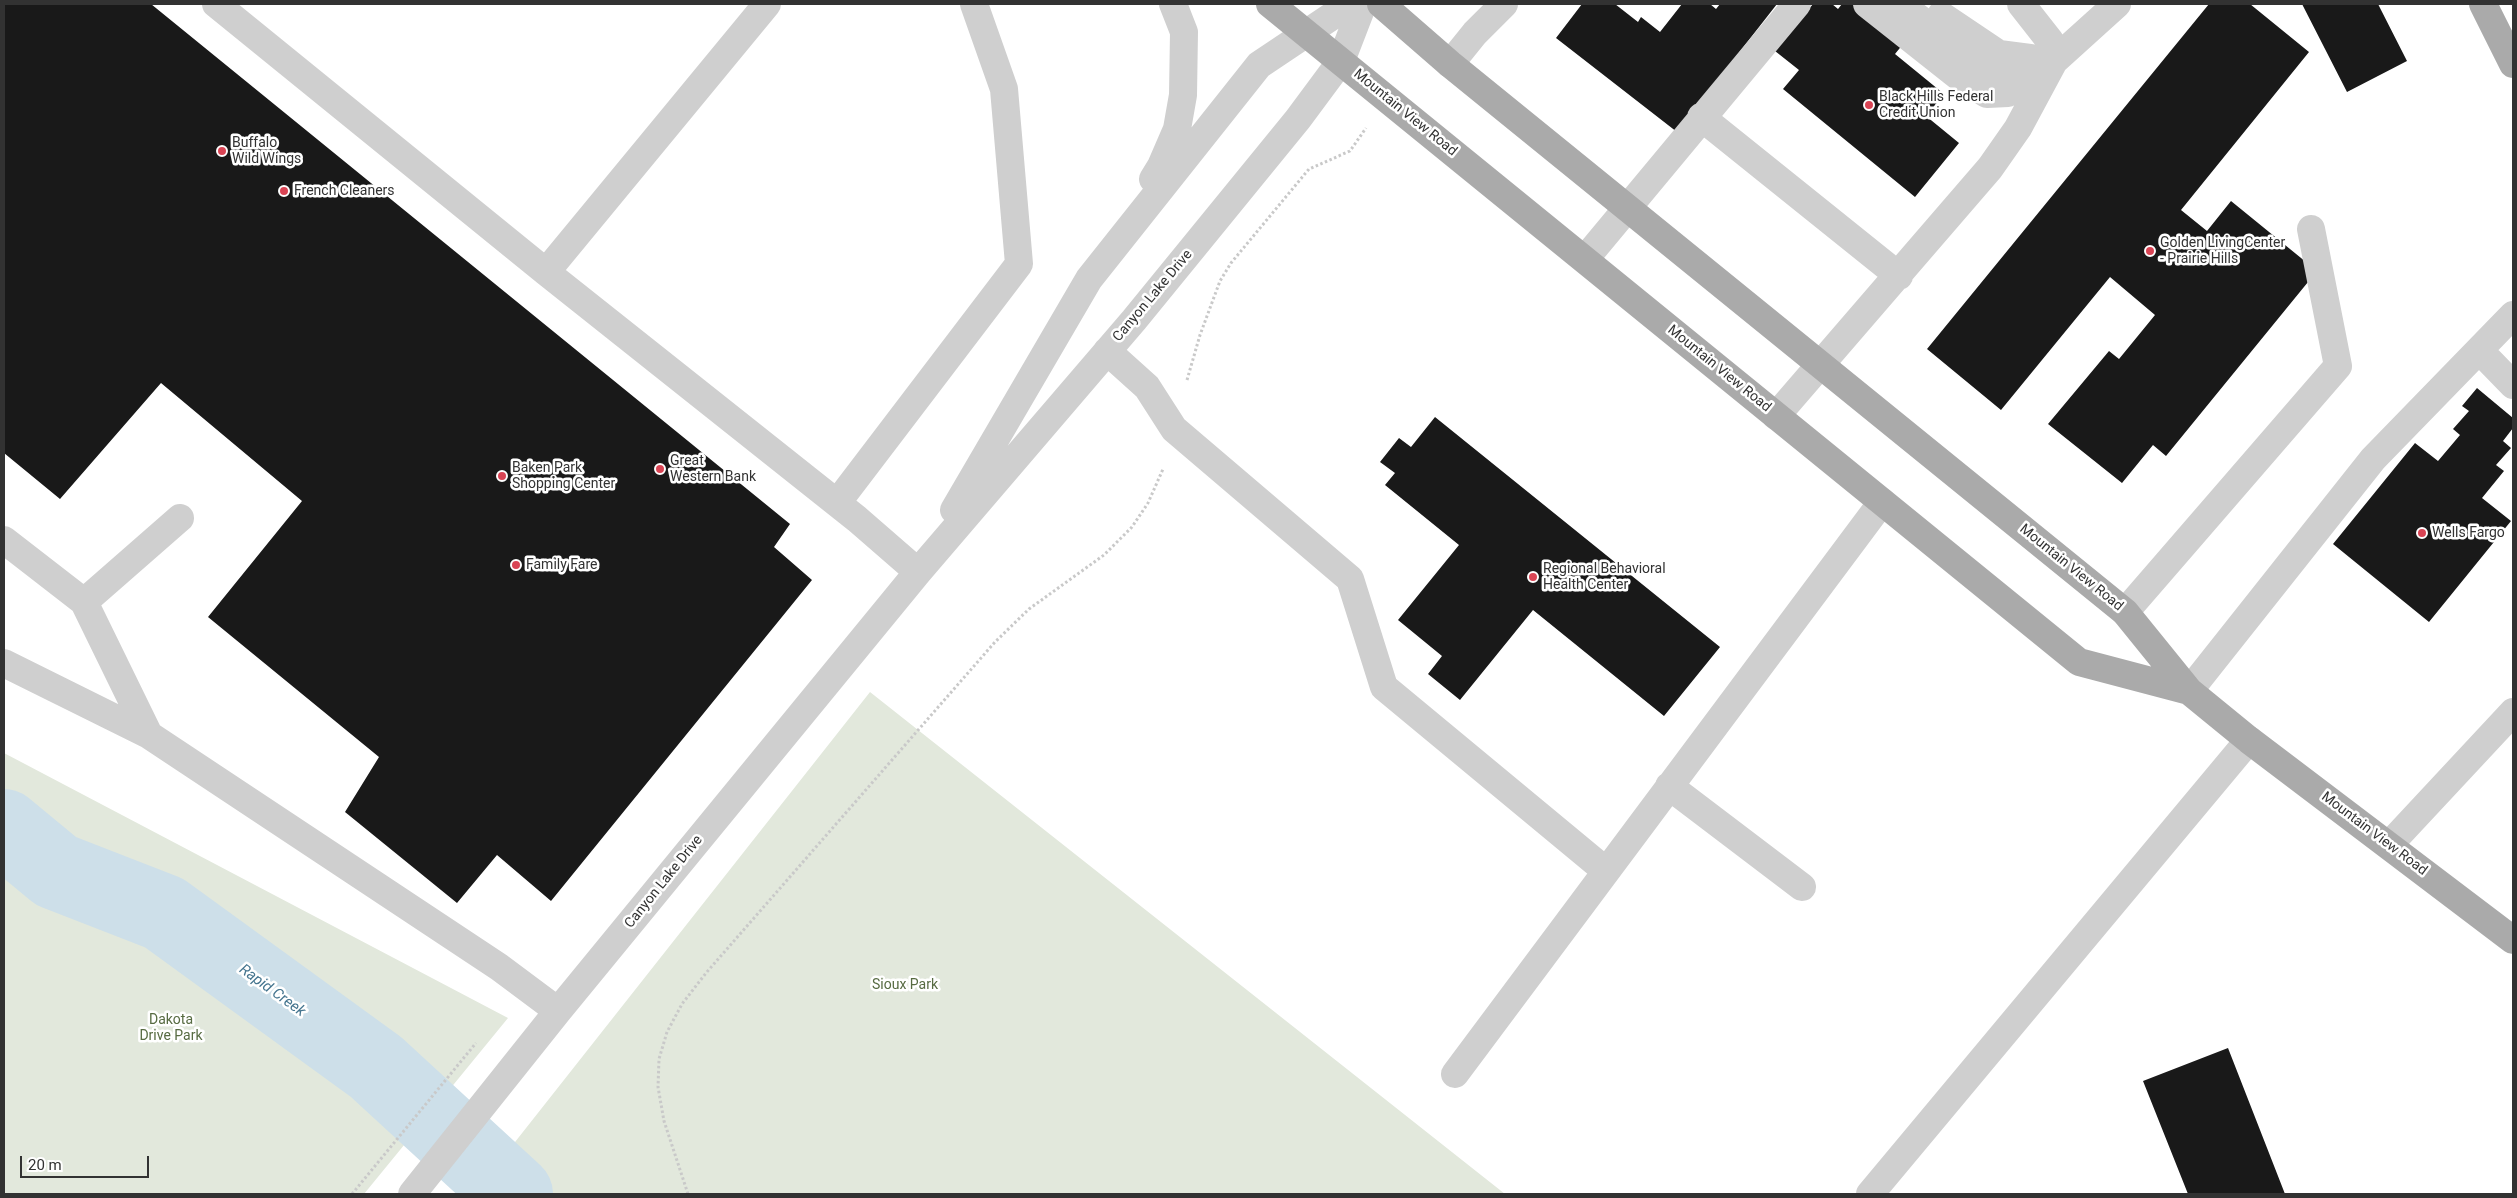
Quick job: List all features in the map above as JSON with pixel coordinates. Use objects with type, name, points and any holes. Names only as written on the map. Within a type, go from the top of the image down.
[{"type":"main road","name":"Mountain View Road","points":[[1270,4],[1386,96],[2079,662],[2189,691]]},
{"type":"main road","name":"Mountain View Road","points":[[1381,4],[1450,64],[1628,206],[2125,612],[2189,691],[2249,740],[2513,940]]},
{"type":"main road","points":[[2483,4],[2513,64]]},
{"type":"street","points":[[216,4],[546,272],[837,504],[918,572]]},
{"type":"street","points":[[546,272],[767,4]]},
{"type":"street","points":[[837,504],[1019,264],[1004,89],[974,4]]},
{"type":"street","points":[[1089,279],[1161,166],[1177,128],[1183,95],[1185,49],[1184,32],[1173,4]]},
{"type":"street","name":"Canyon Lake Drive","points":[[918,572],[1089,279],[1259,65],[1350,4]]},
{"type":"street","name":"Canyon Lake Drive","points":[[412,1194],[558,1011],[918,572],[1107,351],[1285,134],[1341,61],[1363,4]]},
{"type":"street","points":[[1450,64],[1475,33],[1504,4]]},
{"type":"street","points":[[1585,259],[1797,4]]},
{"type":"street","points":[[1867,4],[1958,76],[1987,94],[2008,92],[2054,61],[2117,4]]},
{"type":"street","points":[[1900,4],[1948,43],[1988,71],[2054,61]]},
{"type":"street","points":[[1927,4],[1999,54],[2054,61]]},
{"type":"street","points":[[1955,4],[1998,36],[2054,61]]},
{"type":"street","points":[[1776,416],[1899,276],[1990,168],[2018,128],[2054,61],[2050,41],[2021,4]]},
{"type":"street","points":[[1701,118],[1899,276]]},
{"type":"street","points":[[2125,612],[2338,366],[2311,229]]},
{"type":"street","points":[[2189,691],[2373,459],[2513,315]]},
{"type":"street","points":[[2479,350],[2513,385]]},
{"type":"street","points":[[1107,351],[1147,387],[1174,429],[1350,579],[1384,686],[1606,870]]},
{"type":"street","points":[[1455,1074],[1882,502]]},
{"type":"street","points":[[84,602],[180,518]]},
{"type":"street","points":[[4,540],[84,602],[149,735]]},
{"type":"street","points":[[4,663],[149,735],[505,970],[558,1011]]},
{"type":"street","points":[[2388,845],[2513,712]]},
{"type":"street","points":[[1870,1194],[2249,740]]},
{"type":"street","points":[[1669,786],[1802,887]]},
{"type":"path","points":[[688,1194],[664,1121],[658,1086],[659,1059],[667,1032],[682,1004],[706,973],[995,642],[1030,609],[1104,555],[1132,527],[1161,477],[1200,335],[1220,281],[1231,263],[1309,169],[1350,151],[1386,96]]},
{"type":"path","points":[[352,1194],[476,1042]]},
{"type":"green space","name":"Sioux Park","points":[[870,692],[1505,1194],[474,1194]]},
{"type":"green space","name":"Dakota Drive Park","points":[[4,753],[508,1018],[364,1194],[4,1194]]},
{"type":"building","name":"Baken Park Shopping Center","points":[[4,4],[151,4],[790,524],[774,547],[812,580],[551,901],[497,855],[457,903],[345,812],[379,757],[208,617],[302,501],[161,383],[60,499],[4,453]]},
{"type":"building","points":[[1582,4],[1615,4],[1638,22],[1641,17],[1660,32],[1682,4],[1710,4],[1716,9],[1720,4],[1777,4],[1677,132],[1556,38]]},
{"type":"building","name":"Black Hills Federal Credit Union","points":[[1813,4],[1832,4],[1838,9],[1842,4],[1917,4],[1916,28],[1895,54],[1944,94],[1926,116],[1959,143],[1915,197],[1783,89],[1799,70],[1775,51]]},
{"type":"building","name":"Golden LivingCenter - Prairie Hills","points":[[2209,4],[2250,4],[2309,52],[2181,210],[2207,231],[2231,201],[2317,271],[2166,456],[2153,445],[2122,483],[2048,424],[2109,351],[2119,359],[2155,315],[2110,277],[2001,410],[1927,349]]},
{"type":"building","points":[[2302,4],[2378,4],[2407,61],[2347,92]]},
{"type":"building","name":"Wells Fargo","points":[[2477,388],[2513,418],[2513,428],[2503,441],[2511,448],[2496,465],[2504,471],[2482,498],[2511,521],[2429,622],[2333,544],[2415,443],[2438,461],[2460,435],[2453,429],[2469,411],[2462,406]]},
{"type":"building","name":"Regional Behavioral Health Center","points":[[1435,417],[1720,647],[1664,716],[1533,610],[1460,700],[1428,674],[1442,656],[1398,620],[1459,545],[1385,485],[1395,473],[1380,462],[1399,438],[1411,447]]},
{"type":"building","points":[[2228,1048],[2285,1194],[2188,1194],[2143,1081]]},
{"type":"waterway","name":"Rapid Creek","points":[[4,828],[56,871],[164,913],[376,1067],[514,1194]]},
{"type":"place","name":"Black Hills Federal Credit Union","points":[[1869,105]]},
{"type":"place","name":"Buffalo Wild Wings","points":[[222,151]]},
{"type":"place","name":"French Cleaners","points":[[284,191]]},
{"type":"place","name":"Golden LivingCenter - Prairie Hills","points":[[2150,251]]},
{"type":"place","name":"Great Western Bank","points":[[660,469]]},
{"type":"place","name":"Baken Park Shopping Center","points":[[502,476]]},
{"type":"place","name":"Wells Fargo","points":[[2422,533]]},
{"type":"place","name":"Family Fare","points":[[516,565]]},
{"type":"place","name":"Regional Behavioral Health Center","points":[[1533,577]]}]
